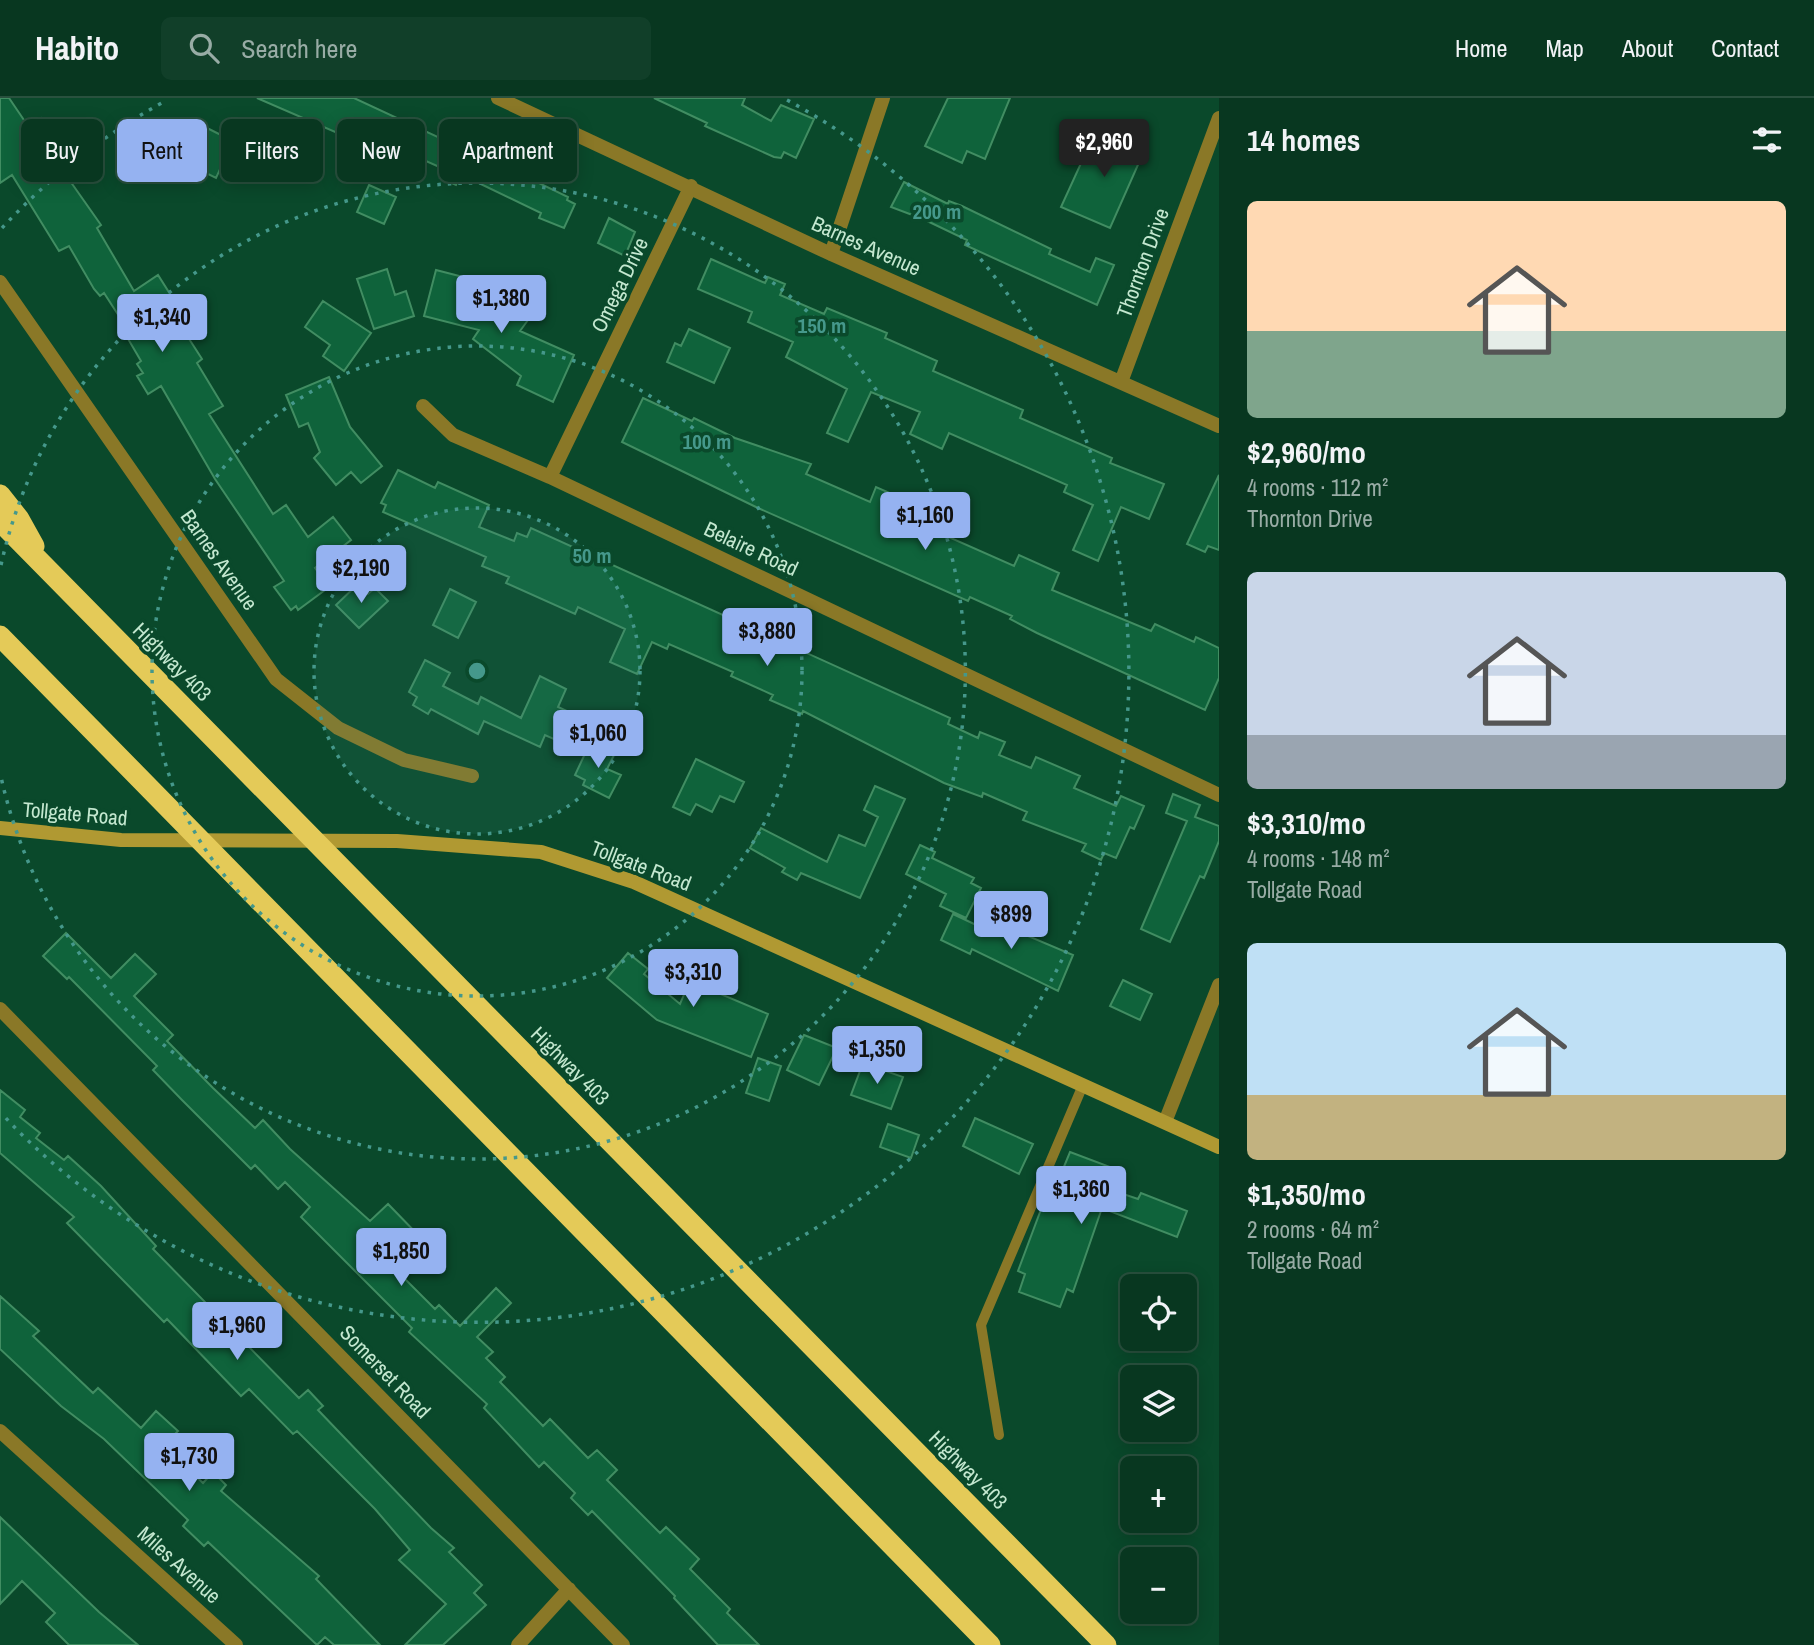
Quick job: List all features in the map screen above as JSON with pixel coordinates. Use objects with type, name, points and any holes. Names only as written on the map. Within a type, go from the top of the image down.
[{"type":"highway","points":[[0,495],[19,519],[46,570]]},
{"type":"highway","name":"Highway 403","points":[[0,521],[1106,1645]]},
{"type":"highway","points":[[0,636],[990,1645]]},
{"type":"main road","name":"Tollgate Road","points":[[0,828],[121,840],[397,841],[541,852],[634,882],[1219,1147]]},
{"type":"street","name":"Barnes Avenue","points":[[498,98],[691,186],[831,254],[1219,426]]},
{"type":"street","points":[[831,254],[883,98]]},
{"type":"street","name":"Thornton Drive","points":[[1121,382],[1219,118]]},
{"type":"street","name":"Omega Drive","points":[[550,477],[691,186]]},
{"type":"street","name":"Barnes Avenue","points":[[0,282],[276,678],[338,728],[404,760],[472,776]]},
{"type":"street","name":"Belaire Road","points":[[423,406],[453,435],[550,477],[1219,795]]},
{"type":"street","points":[[1165,1122],[1219,985]]},
{"type":"street","name":"Somerset Road","points":[[0,1009],[623,1645]]},
{"type":"street","name":"Miles Avenue","points":[[0,1431],[236,1645]]},
{"type":"street","points":[[518,1645],[569,1589]]},
{"type":"lane","points":[[999,1435],[981,1325],[1083,1085]]},
{"type":"building","points":[[0,98],[9,98],[23,119],[21,119],[21,182],[71,182],[101,225],[97,228],[134,291],[158,275],[182,313],[175,317],[202,359],[197,363],[223,406],[209,414],[273,514],[286,505],[308,537],[333,517],[351,540],[315,568],[329,587],[298,610],[296,606],[291,610],[274,587],[284,581],[215,479],[161,386],[148,394],[137,376],[143,373],[137,364],[141,361],[124,332],[128,330],[104,293],[100,296],[94,289],[69,246],[59,251],[12,175],[0,183]]},
{"type":"building","points":[[257,98],[354,98],[399,119],[337,119],[337,133],[323,127],[323,119],[305,119]]},
{"type":"building","points":[[654,98],[745,98],[742,105],[771,121],[781,105],[814,119],[796,158],[784,152],[781,158],[705,126],[707,123]]},
{"type":"building","points":[[948,98],[1010,98],[985,159],[967,151],[962,163],[925,146]]},
{"type":"building","points":[[207,128],[221,135],[221,167],[216,178],[207,174]]},
{"type":"building","points":[[1121,129],[1142,138],[1135,155],[1141,158],[1110,228],[1061,207],[1093,137],[1113,145]]},
{"type":"building","points":[[425,131],[439,138],[439,167],[425,160]]},
{"type":"building","points":[[477,182],[537,182],[568,197],[567,200],[575,204],[564,228],[539,218],[541,213]]},
{"type":"building","points":[[904,182],[948,204],[949,201],[962,206],[1051,249],[1049,254],[1090,272],[1096,258],[1114,265],[1097,305],[965,245],[967,240],[923,219],[891,207]]},
{"type":"building","points":[[369,185],[396,197],[384,224],[357,212]]},
{"type":"building","points":[[609,218],[635,232],[625,256],[598,243]]},
{"type":"building","points":[[711,259],[765,283],[768,277],[785,284],[780,295],[824,314],[827,308],[887,333],[885,338],[937,361],[933,371],[1023,410],[1020,418],[1112,458],[1110,463],[1164,484],[1149,519],[1121,507],[1098,561],[1073,550],[1093,505],[1064,492],[1067,485],[949,433],[942,449],[910,434],[920,412],[871,392],[848,442],[827,433],[847,389],[786,357],[793,342],[748,322],[752,312],[698,289]]},
{"type":"building","points":[[387,269],[395,295],[406,291],[414,316],[374,329],[357,279]]},
{"type":"building","points":[[436,270],[467,278],[462,297],[498,307],[503,301],[528,320],[520,331],[574,355],[553,402],[517,385],[521,376],[473,339],[479,330],[424,316]]},
{"type":"building","points":[[323,301],[371,333],[344,371],[323,356],[330,345],[305,327]]},
{"type":"building","points":[[689,329],[730,348],[714,383],[667,362],[675,343],[681,346]]},
{"type":"building","points":[[329,377],[350,427],[382,466],[361,483],[351,472],[336,485],[314,458],[320,452],[308,423],[299,427],[286,395]]},
{"type":"building","points":[[643,398],[735,438],[811,464],[806,474],[870,502],[876,487],[908,501],[901,516],[1014,566],[1019,555],[1059,573],[1052,590],[1151,631],[1155,624],[1194,642],[1196,637],[1219,648],[1219,678],[1205,710],[1037,633],[1010,619],[1012,616],[970,597],[968,601],[758,508],[622,442]]},
{"type":"building","points":[[398,470],[435,488],[438,482],[489,505],[479,527],[514,541],[517,533],[527,537],[531,528],[950,718],[948,724],[978,738],[980,732],[1005,742],[999,755],[1031,768],[1036,757],[1080,776],[1074,788],[1116,806],[1121,796],[1144,806],[1134,829],[1130,827],[1116,858],[1104,853],[1101,860],[1082,851],[1086,844],[1023,820],[1027,812],[983,793],[982,797],[944,783],[803,711],[802,714],[770,700],[773,695],[731,676],[733,672],[669,644],[667,649],[652,642],[637,674],[610,662],[625,629],[578,607],[575,614],[506,583],[509,577],[482,566],[486,557],[383,512],[386,505],[381,503]]},
{"type":"building","points":[[1219,475],[1219,550],[1208,546],[1205,552],[1187,544]]},
{"type":"building","points":[[358,584],[368,594],[375,588],[388,601],[359,628],[336,605]]},
{"type":"building","points":[[450,589],[476,602],[458,638],[433,625]]},
{"type":"building","points":[[425,660],[450,673],[443,686],[478,704],[481,697],[521,718],[540,676],[566,689],[558,707],[593,723],[581,751],[545,735],[540,747],[484,721],[478,734],[431,709],[428,714],[413,705],[417,697],[409,692]]},
{"type":"building","points":[[591,741],[615,753],[607,769],[621,775],[609,798],[583,785],[585,780],[575,775]]},
{"type":"building","points":[[696,759],[744,782],[734,802],[720,796],[712,812],[696,804],[690,815],[673,807]]},
{"type":"building","points":[[875,786],[905,799],[860,898],[801,873],[797,880],[782,872],[785,868],[750,848],[761,828],[827,862],[839,835],[865,846],[878,817],[864,810]]},
{"type":"building","points":[[1173,794],[1200,805],[1195,817],[1219,826],[1219,841],[1204,878],[1200,876],[1170,942],[1141,929],[1187,821],[1166,813]]},
{"type":"building","points":[[920,845],[935,852],[932,858],[974,878],[971,883],[981,888],[966,918],[940,906],[946,894],[906,874]]},
{"type":"building","points":[[953,914],[995,934],[1000,924],[1073,955],[1058,991],[972,949],[970,954],[941,940]]},
{"type":"building","points":[[66,933],[111,978],[135,954],[156,974],[134,996],[173,1035],[167,1041],[213,1088],[255,1128],[263,1120],[290,1149],[370,1221],[388,1204],[422,1239],[393,1267],[435,1309],[439,1305],[460,1326],[496,1288],[511,1303],[477,1337],[493,1352],[486,1358],[505,1377],[500,1382],[543,1426],[550,1419],[588,1458],[597,1450],[617,1470],[607,1480],[660,1533],[666,1527],[699,1559],[690,1569],[730,1609],[727,1613],[759,1645],[718,1645],[675,1596],[592,1511],[588,1515],[571,1498],[575,1493],[544,1462],[539,1467],[484,1408],[487,1404],[409,1332],[412,1328],[301,1217],[310,1207],[285,1182],[278,1189],[255,1165],[251,1169],[153,1070],[157,1066],[69,977],[67,979],[43,956]]},
{"type":"building","points":[[628,953],[648,969],[644,974],[680,1004],[690,981],[768,1014],[751,1057],[657,1020],[607,978]]},
{"type":"building","points":[[1123,980],[1152,994],[1140,1020],[1110,1006]]},
{"type":"building","points":[[804,1035],[837,1048],[819,1085],[787,1070]]},
{"type":"building","points":[[758,1058],[781,1066],[769,1101],[746,1093]]},
{"type":"building","points":[[863,1063],[903,1077],[891,1109],[851,1095]]},
{"type":"building","points":[[0,1090],[25,1110],[20,1117],[40,1133],[36,1138],[64,1160],[68,1156],[101,1186],[156,1246],[153,1249],[299,1398],[308,1390],[323,1406],[318,1410],[431,1528],[454,1548],[449,1552],[482,1585],[474,1593],[486,1605],[443,1645],[405,1645],[446,1604],[399,1560],[410,1550],[375,1509],[297,1431],[293,1434],[249,1389],[241,1396],[167,1319],[164,1322],[67,1223],[74,1217],[0,1153]]},
{"type":"building","points":[[975,1118],[1033,1144],[1019,1174],[963,1146]]},
{"type":"building","points":[[888,1124],[919,1135],[911,1158],[880,1147]]},
{"type":"building","points":[[1070,1152],[1110,1167],[1102,1187],[1138,1199],[1141,1193],[1187,1211],[1177,1237],[1102,1208],[1073,1292],[1067,1289],[1060,1307],[1019,1292],[1025,1274],[1018,1271],[1055,1172],[1061,1174]]},
{"type":"building","points":[[0,1296],[39,1331],[33,1336],[93,1393],[98,1388],[141,1428],[156,1411],[178,1431],[163,1446],[203,1483],[213,1472],[226,1485],[221,1491],[319,1576],[316,1579],[380,1645],[334,1645],[325,1637],[317,1645],[208,1542],[204,1546],[183,1526],[188,1520],[104,1439],[61,1406],[0,1349]]},
{"type":"building","points":[[0,1517],[99,1612],[138,1645],[69,1645],[46,1622],[55,1613],[22,1581],[0,1604]]}]
